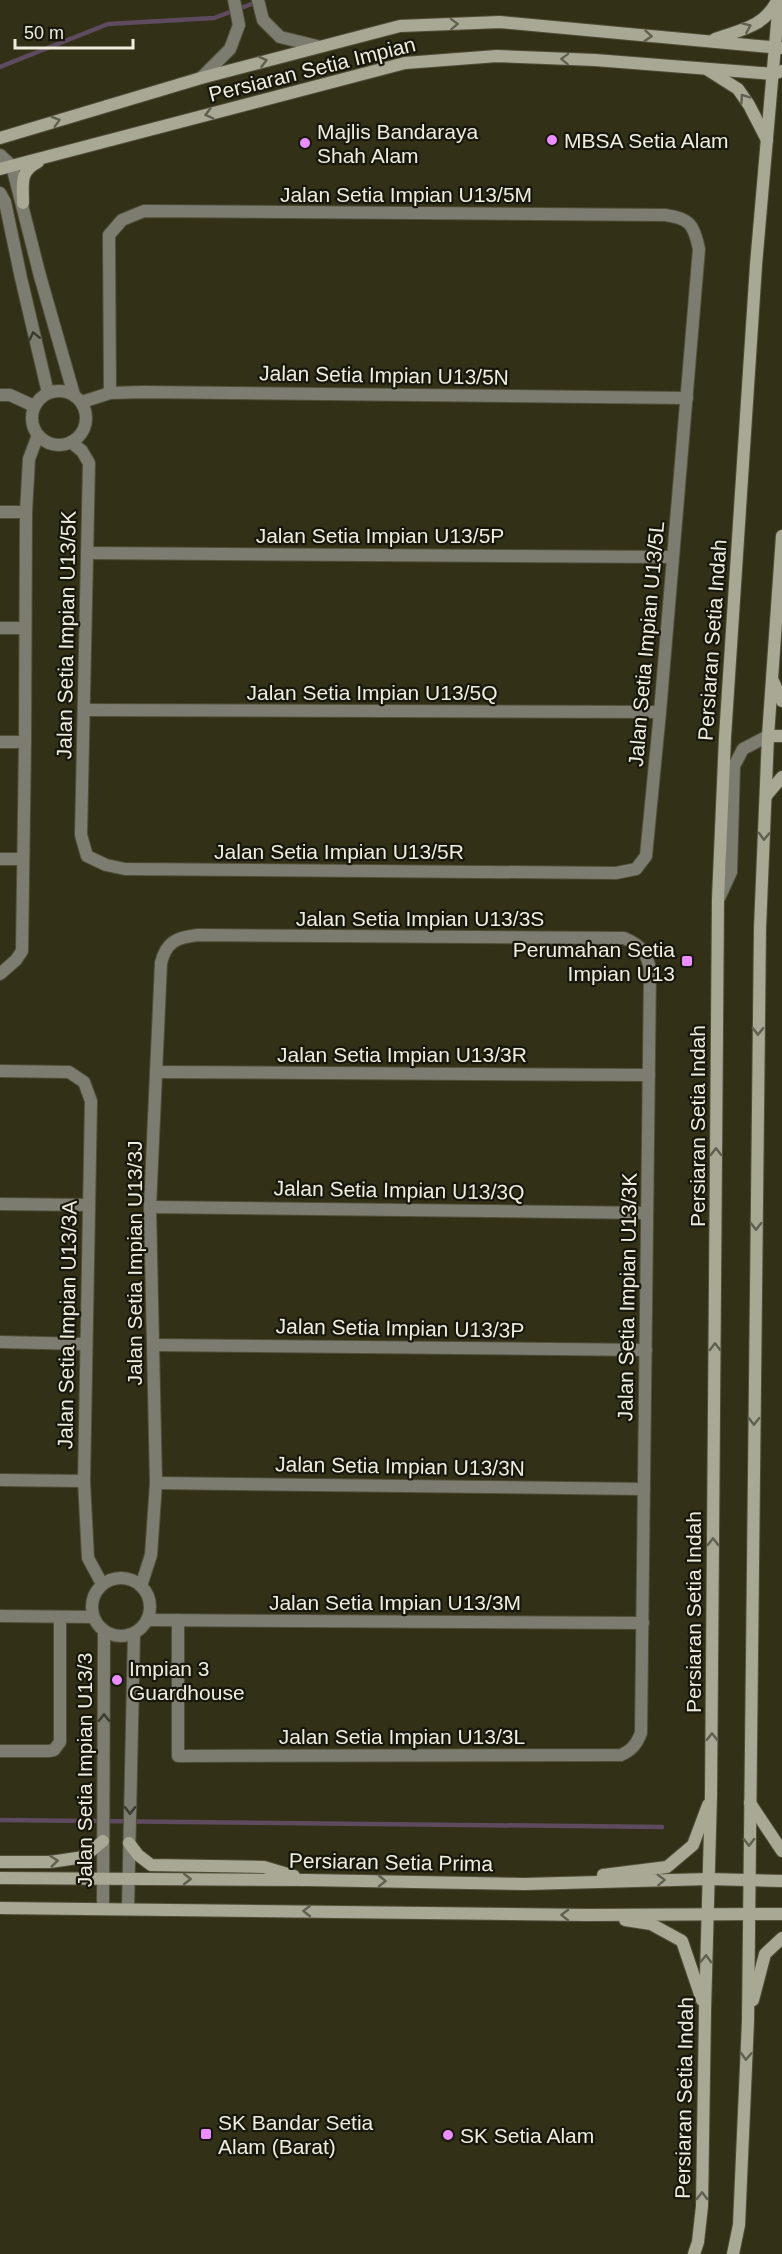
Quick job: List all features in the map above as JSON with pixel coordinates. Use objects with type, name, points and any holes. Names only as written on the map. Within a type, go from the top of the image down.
[{"type":"street","points":[[201,78],[230,49],[239,25],[234,0]]},
{"type":"street","points":[[258,0],[263,20],[280,37],[317,46]]},
{"type":"street","points":[[708,41],[752,26],[771,14],[778,0]]},
{"type":"street","name":"Persiaran Setia Indah","points":[[694,2254],[698,2242],[702,2206],[711,1795],[718,899],[725,737],[756,265],[767,141],[778,73],[778,0]]},
{"type":"street","name":"Persiaran Setia Impian","points":[[0,138],[201,78],[400,26],[500,22],[778,47]]},
{"type":"street","name":"Persiaran Setia Impian","points":[[6,167],[405,63],[496,56],[595,60],[778,73]]},
{"type":"street","points":[[707,69],[738,89],[749,105],[767,141]]},
{"type":"street","points":[[0,155],[23,203],[38,267],[78,399],[87,420],[84,429],[71,442],[53,444],[38,435],[32,421],[34,406],[40,399],[48,393],[66,391],[78,399]]},
{"type":"street","points":[[23,203],[24,172],[28,167],[50,156]]},
{"type":"street","points":[[0,192],[5,202],[48,393]]},
{"type":"street","name":"Jalan Setia Impian U13/5M","points":[[110,393],[109,235],[122,220],[144,211],[664,215],[678,217],[690,223],[699,249],[687,398]]},
{"type":"street","points":[[20,273],[38,267]]},
{"type":"street","name":"Jalan Setia Impian U13/5N","points":[[78,399],[110,393],[687,398]]},
{"type":"street","points":[[0,395],[10,395],[34,406]]},
{"type":"street","name":"Jalan Setia Impian U13/5L","points":[[616,873],[636,869],[646,856],[687,398]]},
{"type":"street","points":[[5,971],[22,951],[26,512],[29,459],[38,435]]},
{"type":"street","name":"Jalan Setia Impian U13/5K","points":[[71,442],[89,463],[81,835]]},
{"type":"street","points":[[0,512],[26,512]]},
{"type":"street","points":[[733,2254],[740,2224],[748,2021],[760,927],[768,736],[782,536]]},
{"type":"street","name":"Jalan Setia Impian U13/5P","points":[[87,553],[672,557]]},
{"type":"street","points":[[0,628],[25,628]]},
{"type":"street","points":[[772,680],[782,701]]},
{"type":"street","name":"Jalan Setia Impian U13/5Q","points":[[84,710],[660,712]]},
{"type":"street","points":[[718,899],[731,872],[734,766],[743,749],[768,736],[782,736]]},
{"type":"street","points":[[0,742],[25,742]]},
{"type":"street","points":[[766,796],[782,777]]},
{"type":"street","name":"Jalan Setia Impian U13/5R","points":[[81,835],[87,856],[106,865],[125,869],[616,873]]},
{"type":"street","points":[[0,859],[23,859]]},
{"type":"street","name":"Jalan Setia Impian U13/3S","points":[[171,942],[182,937],[198,935],[624,939],[637,944],[645,952],[650,971]]},
{"type":"street","name":"Jalan Setia Impian U13/3J","points":[[141,1586],[151,1555],[156,1483],[150,1206],[161,963],[164,951],[171,942]]},
{"type":"street","name":"Jalan Setia Impian U13/3K","points":[[643,1623],[650,971]]},
{"type":"street","name":"Jalan Setia Impian U13/3A","points":[[0,1071],[69,1072],[84,1082],[91,1101],[84,1481],[88,1558],[102,1584]]},
{"type":"street","name":"Jalan Setia Impian U13/3R","points":[[156,1072],[649,1075]]},
{"type":"street","points":[[0,1204],[88,1205]]},
{"type":"street","name":"Jalan Setia Impian U13/3Q","points":[[150,1206],[647,1213]]},
{"type":"street","points":[[0,1342],[86,1344]]},
{"type":"street","name":"Jalan Setia Impian U13/3P","points":[[153,1345],[646,1350]]},
{"type":"street","points":[[0,1480],[84,1481]]},
{"type":"street","name":"Jalan Setia Impian U13/3N","points":[[156,1483],[644,1489]]},
{"type":"street","points":[[115,1578],[129,1579],[141,1586],[149,1602],[147,1620],[141,1628],[134,1633],[118,1636],[104,1631],[98,1625],[93,1617],[92,1599],[102,1584],[115,1578]]},
{"type":"street","points":[[0,1616],[93,1617]]},
{"type":"street","points":[[0,1751],[49,1752],[60,1742],[60,1617]]},
{"type":"street","name":"Jalan Setia Impian U13/3M","points":[[147,1620],[643,1623]]},
{"type":"street","name":"Jalan Setia Impian U13/3L","points":[[178,1620],[178,1756],[621,1755],[631,1750],[641,1733],[643,1623]]},
{"type":"street","name":"Jalan Setia Impian U13/3","points":[[103,1909],[104,1631]]},
{"type":"street","points":[[128,1909],[134,1633]]},
{"type":"street","points":[[525,1884],[668,1867],[693,1845],[711,1795]]},
{"type":"street","points":[[749,1802],[782,1851]]},
{"type":"street","points":[[0,1862],[50,1862],[84,1857],[103,1841]]},
{"type":"street","points":[[129,1843],[138,1855],[151,1865],[264,1867],[308,1880]]},
{"type":"street","name":"Persiaran Setia Prima","points":[[0,1878],[525,1884],[709,1879],[782,1881]]},
{"type":"street","points":[[0,1908],[588,1915],[782,1914]]},
{"type":"street","points":[[588,1915],[651,1924],[682,1941],[705,2010]]},
{"type":"street","points":[[748,2021],[765,1954],[782,1938]]},
{"type":"waterway","points":[[0,67],[108,24],[214,18],[257,2]]},
{"type":"waterway","points":[[0,1820],[662,1827]]},
{"type":"place","name":"MBSA Setia Alam","points":[[552,140]]},
{"type":"place","name":"Majlis Bandaraya Shah Alam","points":[[305,143]]},
{"type":"place","name":"Perumahan Setia Impian U13","points":[[687,961]]},
{"type":"place","name":"Impian 3 Guardhouse","points":[[117,1680]]},
{"type":"place","name":"SK Bandar Setia Alam (Barat)","points":[[206,2134]]},
{"type":"place","name":"SK Setia Alam","points":[[448,2135]]}]
